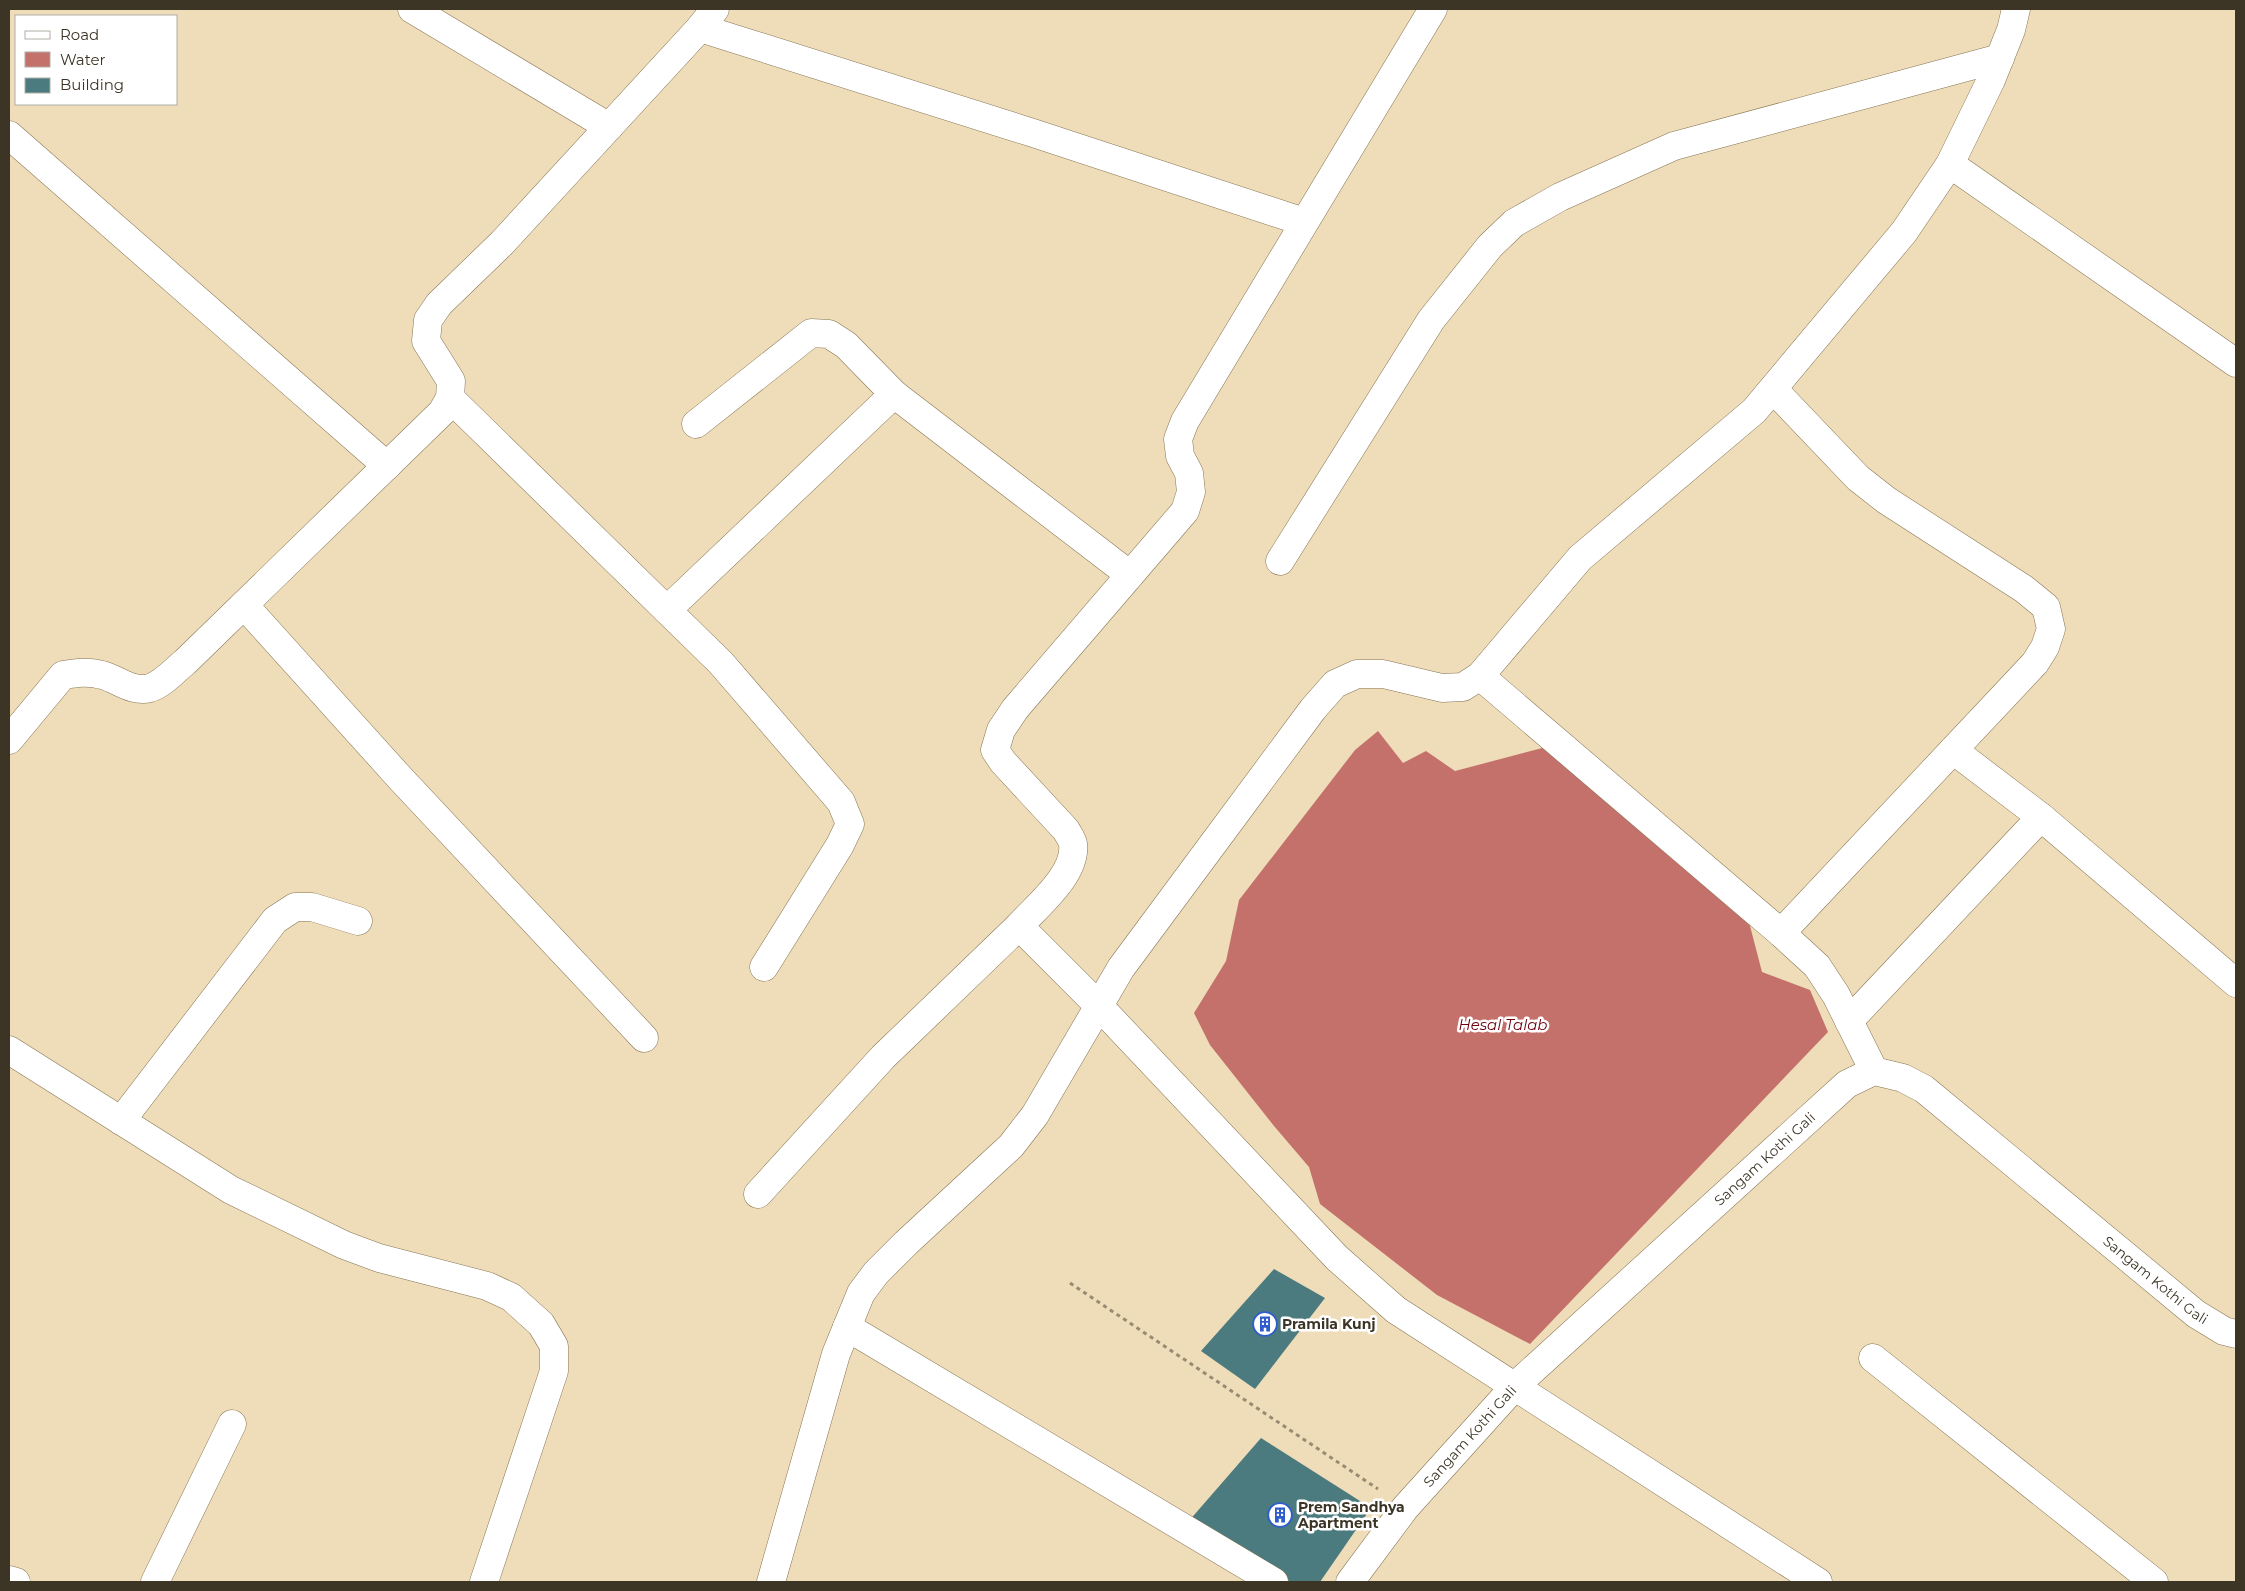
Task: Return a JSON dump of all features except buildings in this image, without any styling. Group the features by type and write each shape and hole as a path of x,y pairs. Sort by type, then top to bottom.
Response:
{"street":[{"path":"412,9 609,127"},
{"path":"758,1194 883,1057 1019,926 1064,877 1072,858 1073,843 1066,830 995,750 1001,730 1015,709 1185,511 1191,492 1189,473 1180,456 1178,439 1185,421 1433,9"},
{"path":"771,1582 836,1354 861,1293 876,1274 906,1243 1011,1146 1035,1115 1121,968 1138,943 1313,709 1334,684 1357,674 1383,674 1442,688 1463,687 1480,676 1580,558 1754,411 1904,232 1950,164 2000,58 2011,30 2016,9"},
{"path":"9,740 62,675 83,672 102,675 131,687 150,688 163,680 185,662 442,412 450,398 451,381 426,341 428,320 439,304 502,244 707,18 1030,132 1304,222"},
{"path":"1280,561 1432,320 1490,246 1514,223 1560,198 1674,146 2000,58"},
{"path":"9,135 387,466"},
{"path":"1950,164 2236,363"},
{"path":"696,424 811,333 829,334 846,345 894,394 1130,575"},
{"path":"1773,389 1858,478 1886,500 2024,589 2046,607 2051,629 2045,647 2035,663 1781,932"},
{"path":"667,610 894,394"},
{"path":"450,398 721,663 818,772 841,802 850,824 840,845 764,967"},
{"path":"244,605 400,778 644,1038"},
{"path":"1480,676 1781,932 1817,966 1836,995 1874,1071"},
{"path":"1953,750 2041,817 2236,983"},
{"path":"1849,1021 2041,817"},
{"path":"121,1121 275,920 295,907 312,907 358,921"},
{"path":"1019,926 1099,1006 1337,1258 1396,1310 1818,1582"},
{"path":"9,1050 231,1190 331,1239 378,1258 487,1286 511,1297 541,1324 554,1346 554,1371 484,1582"},
{"name":"Sangam Kothi Gali","path":"1350,1582 1405,1508 1515,1386 1847,1084 1874,1071 1903,1078 1924,1089 2196,1314 2224,1331 2236,1334"},
{"path":"847,1327 1274,1582"},
{"path":"1873,1358 2154,1582"},
{"path":"155,1582 232,1424"},
{"path":"9,1580 16,1582"}],"path":[{"path":"1070,1283 1405,1508"}],"water":[{"name":"Hesal Talab","path":"1378,731 1403,763 1426,751 1455,771 1550,746 1749,922 1762,972 1810,990 1828,1032 1530,1344 1437,1295 1320,1204 1309,1167 1210,1045 1194,1013 1226,961 1239,900 1355,750"}],"place":[{"name":"Pramila Kunj","path":"1265,1324"},
{"name":"Prem Sandhya Apartment","path":"1280,1515"}]}
